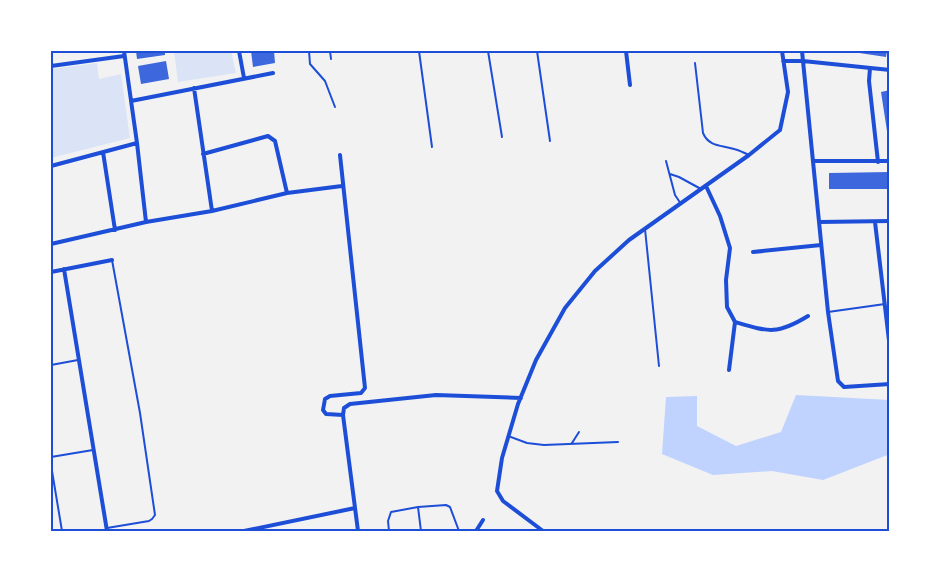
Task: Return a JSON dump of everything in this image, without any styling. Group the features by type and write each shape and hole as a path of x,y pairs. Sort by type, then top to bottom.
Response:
{"street":[{"path":"240,51 244,78"},
{"path":"626,51 630,85"},
{"path":"543,531 503,501 497,490 508,436 536,360 565,308 595,271 629,240 749,155 780,130 788,92 782,51"},
{"path":"802,51 828,312 838,381 844,386 890,384"},
{"path":"51,66 124,54 146,222"},
{"path":"784,61 803,61 890,70"},
{"path":"870,68 869,80 878,162"},
{"path":"131,101 273,73"},
{"path":"194,88 212,211"},
{"path":"203,154 268,136 275,141 287,193"},
{"path":"51,166 137,143"},
{"path":"103,152 115,230"},
{"path":"340,155 365,388 361,393 330,396 325,399 323,410 326,414 343,415"},
{"path":"814,161 890,161"},
{"path":"51,244 146,222 212,211 287,193 342,186"},
{"path":"706,186 720,216 730,248 726,280 727,307 735,322 729,370"},
{"path":"819,222 890,222"},
{"path":"876,222 890,349"},
{"path":"753,252 821,245"},
{"path":"51,272 112,260"},
{"path":"64,269 107,530"},
{"path":"735,322 761,330 773,331 790,327 808,316"},
{"path":"358,531 343,415 344,408 350,404 436,395 521,398"},
{"path":"244,531 355,508"},
{"path":"476,531 482,520"}],"lane":[{"path":"309,51 310,64 325,82 335,107"},
{"path":"330,51 331,59"},
{"path":"419,51 432,147"},
{"path":"488,51 502,137"},
{"path":"537,51 550,141"},
{"path":"695,63 703,133 706,140 711,144 736,149 749,155"},
{"path":"666,161 675,195 681,204"},
{"path":"670,174 680,177 701,189"},
{"path":"644,229 660,366"},
{"path":"107,530 149,521 155,515 140,414 112,260"},
{"path":"828,312 885,304"},
{"path":"51,365 79,360"},
{"path":"572,443 579,432"},
{"path":"508,436 537,445 618,442"},
{"path":"51,456 94,450"},
{"path":"51,465 62,531"},
{"path":"389,531 388,521 391,512 418,507 446,505 450,507 459,531"},
{"path":"418,507 421,531"}],"shaded area":[{"path":"174,51 231,51 236,73 178,82"},
{"path":"97,63 99,79 121,74 130,138 51,158 51,69"}],"water":[{"path":"796,395 890,400 890,454 823,480 772,471 713,475 662,454 666,397 697,396 697,426 736,446 781,432"}],"building":[{"path":"136,51 165,51 165,55 137,59"},
{"path":"251,51 274,51 275,63 253,67"},
{"path":"846,51 887,51 886,57"},
{"path":"166,61 169,79 141,84 138,66"},
{"path":"890,90 890,144 889,144 881,92"},
{"path":"890,172 890,189 829,189 829,173"}]}
